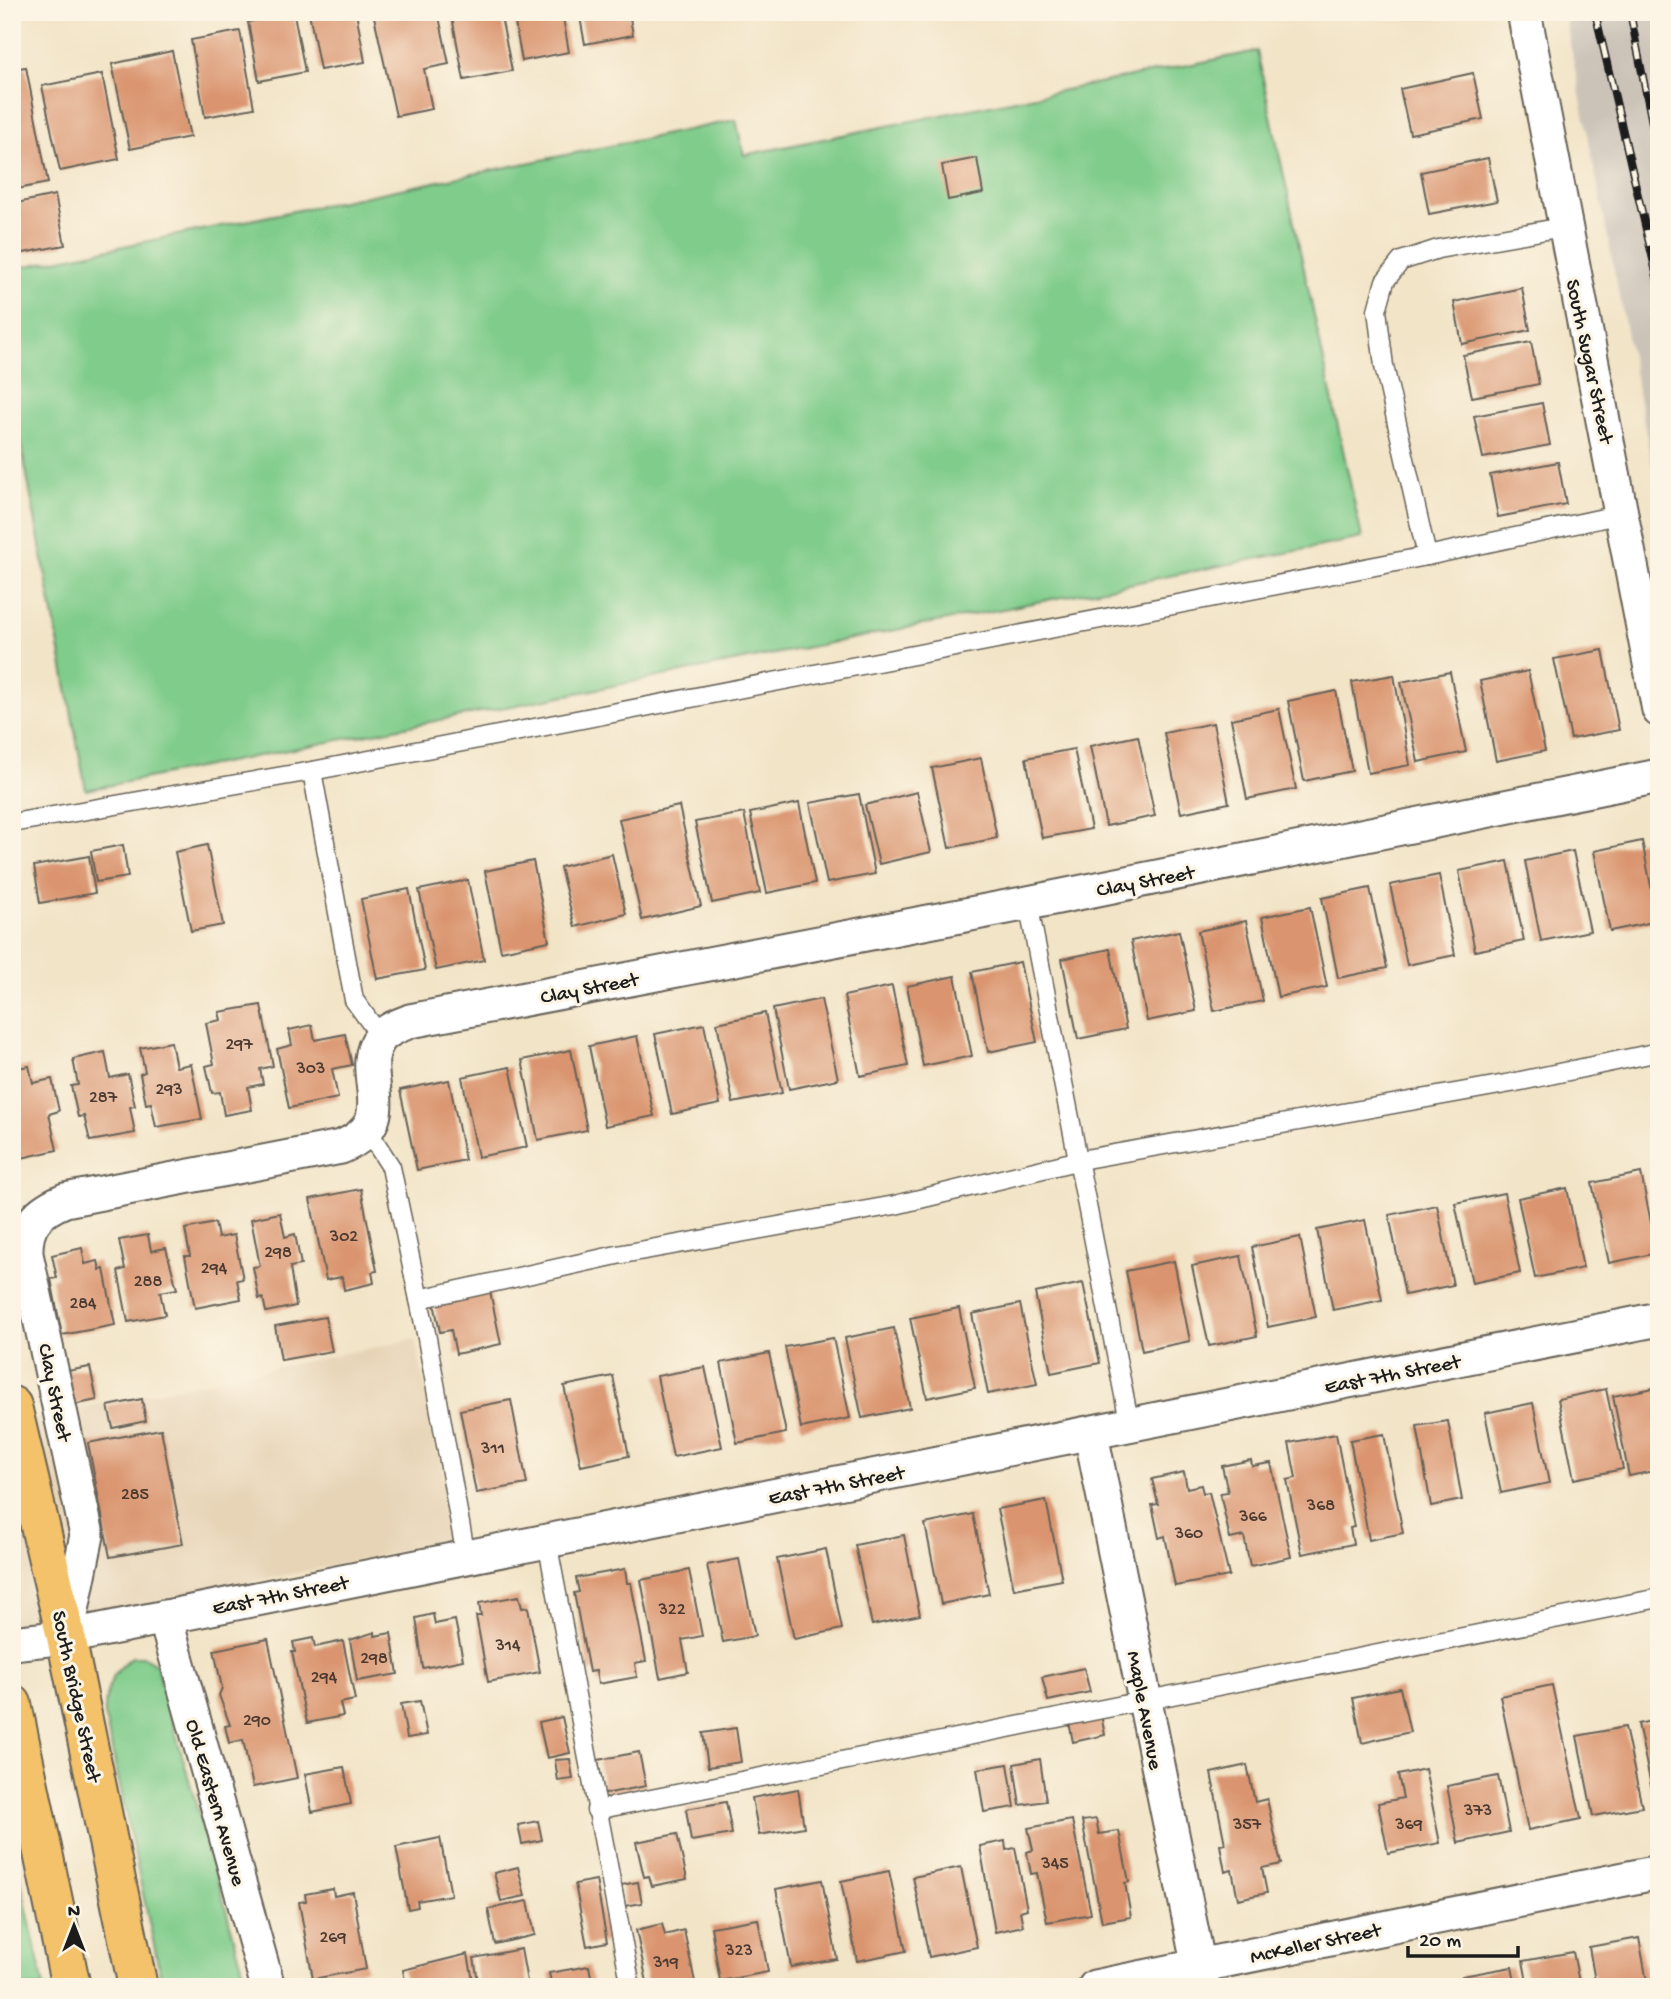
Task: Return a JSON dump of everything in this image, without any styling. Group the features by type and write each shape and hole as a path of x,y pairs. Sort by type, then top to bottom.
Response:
{"main road":[{"name":"South Bridge Street","path":"12,1406 66,1637 138,1987"},
{"path":"12,1704 71,1987"}],"street":[{"name":"South Sugar Street","path":"1524,12 1563,227 1622,513 1659,710"},
{"name":"Clay Street","path":"381,1037 410,1021 1028,903 1659,776"},
{"path":"368,1131 374,1104 374,1051 381,1037"},
{"name":"Clay Street","path":"66,1637 87,1535 26,1254 25,1236 33,1220 46,1208 65,1200 341,1147 368,1131"},
{"name":"East 7th Street","path":"12,1643 66,1637 1659,1319"},
{"name":"Maple Avenue","path":"1091,1434 1201,1976"},
{"name":"Old Eastern Avenue","path":"165,1617 268,1987"},
{"name":"McKeller Street","path":"1095,1987 1201,1976 1659,1872"}],"lane":[{"path":"1427,556 1384,366 1377,310 1385,281 1401,261 1438,250 1563,227"},
{"path":"12,823 312,771 1427,556 1622,513"},
{"path":"312,771 354,1000 381,1037"},
{"path":"1028,903 1130,1426"},
{"path":"419,1299 617,1255 895,1205 1080,1160 1375,1109 1659,1052"},
{"path":"368,1131 391,1167 419,1299 466,1557"},
{"path":"547,1541 631,1987"},
{"path":"596,1810 1659,1598"}],"shaded area":[{"path":"1564,12 1659,12 1659,500"},
{"path":"415,1339 457,1540 12,1631 12,1422"}],"green space":[{"path":"1257,51 1362,538 86,790 12,396 12,269 736,120 744,155"},
{"path":"132,1657 144,1657 156,1664 248,1987 163,1987 105,1717 110,1683 119,1669"},
{"path":"12,1841 44,1987 12,1987"}],"building":[{"path":"309,12 356,12 365,62 320,70"},
{"path":"373,12 438,12 449,64 424,69 432,109 396,116"},
{"path":"451,12 500,12 512,71 464,80"},
{"path":"513,12 562,12 569,52 522,61"},
{"path":"579,12 629,12 633,35 585,44"},
{"path":"294,14 305,72 259,81 248,22"},
{"path":"240,31 254,108 205,117 191,40"},
{"path":"172,51 190,137 130,149 112,64"},
{"path":"26,67 48,183 12,190 12,69"},
{"path":"1473,73 1483,119 1410,134 1400,89"},
{"path":"102,74 119,159 60,171 42,86"},
{"path":"977,158 983,193 948,200 942,165"},
{"path":"1488,158 1497,201 1429,214 1421,172"},
{"path":"55,195 65,245 18,254 12,204"},
{"path":"1522,288 1530,330 1462,344 1454,302"},
{"path":"1531,342 1539,384 1472,397 1463,355"},
{"path":"1542,403 1550,445 1483,458 1474,416"},
{"path":"1558,462 1566,504 1498,517 1490,475"},
{"path":"1603,650 1619,730 1571,739 1554,659"},
{"path":"1528,671 1545,751 1496,761 1480,681"},
{"path":"1450,672 1466,752 1418,762 1401,682"},
{"path":"1394,675 1410,765 1368,773 1352,682"},
{"path":"1336,691 1352,771 1304,781 1288,701"},
{"path":"1279,709 1296,789 1247,799 1231,719"},
{"path":"1213,723 1229,803 1181,813 1164,733"},
{"path":"1138,736 1155,816 1106,826 1090,746"},
{"path":"1074,749 1091,829 1042,838 1026,758"},
{"path":"981,758 997,838 949,848 932,768"},
{"path":"917,792 931,852 879,864 865,805"},
{"path":"859,794 875,874 827,883 810,803"},
{"path":"799,803 815,883 767,893 750,813"},
{"path":"679,806 701,906 642,920 619,819"},
{"path":"744,813 760,893 712,903 695,822"},
{"path":"1642,841 1658,921 1610,931 1594,851"},
{"path":"123,845 128,877 96,882 91,851"},
{"path":"207,845 223,925 191,931 175,852"},
{"path":"1573,851 1590,931 1541,941 1525,861"},
{"path":"612,854 626,914 575,927 560,867"},
{"path":"89,856 95,893 40,903 34,866"},
{"path":"533,861 549,941 501,951 485,871"},
{"path":"1508,861 1524,941 1475,951 1459,871"},
{"path":"1439,875 1455,955 1407,965 1390,885"},
{"path":"468,880 484,960 436,970 419,890"},
{"path":"1370,888 1387,968 1338,978 1322,898"},
{"path":"409,889 425,970 377,979 361,899"},
{"path":"1310,907 1327,987 1278,997 1262,917"},
{"path":"1246,921 1263,1001 1214,1011 1198,931"},
{"path":"1179,931 1196,1011 1147,1021 1131,941"},
{"path":"1110,949 1126,1029 1078,1039 1062,959"},
{"path":"1020,962 1037,1042 988,1052 972,972"},
{"path":"955,976 972,1056 923,1066 907,986"},
{"path":"892,986 908,1066 860,1076 844,996"},
{"path":"821,999 838,1079 789,1089 773,1009"},
{"path":"261,1005 273,1066 260,1069 263,1084 248,1087 252,1110 224,1115 220,1092 212,1093 206,1066 214,1064 206,1023 221,1020 219,1012"},
{"path":"765,1013 782,1093 733,1103 717,1023"},
{"path":"704,1024 720,1104 672,1114 655,1034"},
{"path":"312,1025 315,1040 345,1034 352,1065 332,1069 338,1098 289,1108 277,1049 292,1045 289,1030"},
{"path":"637,1036 654,1116 605,1126 589,1046"},
{"path":"171,1042 176,1067 191,1064 202,1119 156,1127 151,1103 146,1104 140,1074 145,1072 140,1048"},
{"path":"571,1050 587,1130 538,1140 522,1060"},
{"path":"105,1052 110,1078 128,1074 135,1106 130,1107 135,1133 90,1141 84,1116 78,1117 71,1086 78,1085 73,1059"},
{"path":"29,1066 33,1083 52,1079 59,1111 49,1114 57,1150 17,1159 12,1138 12,1069"},
{"path":"510,1067 527,1147 478,1157 462,1077"},
{"path":"449,1080 465,1160 417,1170 400,1090"},
{"path":"1641,1173 1657,1253 1609,1263 1592,1183"},
{"path":"1567,1188 1583,1268 1535,1278 1518,1198"},
{"path":"361,1189 377,1271 372,1272 374,1283 344,1290 342,1277 326,1280 310,1199"},
{"path":"1504,1193 1520,1273 1472,1283 1455,1203"},
{"path":"1437,1205 1453,1285 1405,1295 1389,1215"},
{"path":"280,1213 285,1237 295,1234 301,1265 290,1267 296,1306 266,1312 263,1298 259,1299 253,1267 260,1266 251,1219"},
{"path":"1365,1220 1382,1300 1333,1310 1317,1230"},
{"path":"215,1223 218,1238 234,1235 243,1279 237,1280 241,1299 195,1308 185,1256 190,1256 185,1229"},
{"path":"148,1235 151,1251 166,1248 177,1289 160,1292 165,1315 128,1322 118,1271 125,1269 119,1240"},
{"path":"1300,1237 1316,1317 1268,1327 1252,1247"},
{"path":"82,1248 85,1264 98,1261 100,1270 104,1269 115,1325 62,1335 51,1279 57,1278 52,1255"},
{"path":"1241,1256 1257,1336 1209,1346 1192,1266"},
{"path":"1174,1261 1190,1341 1142,1351 1126,1271"},
{"path":"1083,1283 1100,1363 1051,1373 1035,1293"},
{"path":"490,1291 501,1344 456,1354 451,1330 440,1332 434,1303"},
{"path":"1020,1304 1037,1384 988,1394 972,1314"},
{"path":"959,1308 975,1388 927,1398 910,1318"},
{"path":"325,1317 332,1351 281,1360 275,1326"},
{"path":"894,1328 910,1408 862,1418 845,1338"},
{"path":"833,1338 850,1418 801,1428 785,1347"},
{"path":"769,1353 786,1433 737,1443 721,1363"},
{"path":"90,1367 97,1400 73,1405 67,1371"},
{"path":"705,1367 722,1447 673,1457 657,1376"},
{"path":"613,1376 629,1456 581,1466 564,1386"},
{"path":"1659,1387 1659,1470 1629,1476 1613,1396"},
{"path":"1606,1389 1623,1469 1574,1479 1558,1399"},
{"path":"142,1399 146,1421 113,1428 108,1406"},
{"path":"511,1400 527,1484 476,1493 460,1410"},
{"path":"1533,1403 1549,1483 1501,1493 1485,1413"},
{"path":"1448,1421 1462,1500 1431,1506 1417,1426"},
{"path":"161,1429 183,1544 110,1557 88,1443"},
{"path":"1336,1434 1354,1527 1350,1528 1353,1544 1302,1554 1287,1480 1296,1478 1289,1443"},
{"path":"1384,1434 1403,1533 1369,1540 1350,1440"},
{"path":"1251,1460 1252,1466 1271,1463 1291,1557 1250,1566 1244,1536 1230,1539 1220,1493 1228,1492 1222,1466"},
{"path":"1184,1472 1187,1488 1201,1485 1203,1493 1209,1492 1229,1576 1175,1586 1165,1536 1159,1538 1152,1505 1158,1504 1152,1479"},
{"path":"1046,1500 1062,1580 1014,1589 997,1509"},
{"path":"973,1514 989,1594 941,1604 925,1524"},
{"path":"904,1535 920,1615 872,1625 855,1545"},
{"path":"826,1549 842,1629 794,1639 777,1559"},
{"path":"739,1559 755,1636 723,1642 707,1565"},
{"path":"625,1569 627,1583 631,1583 646,1661 635,1663 637,1677 598,1684 596,1671 589,1672 574,1593 579,1592 576,1578"},
{"path":"689,1570 702,1636 682,1640 688,1672 660,1678 641,1580"},
{"path":"519,1596 522,1608 528,1607 540,1672 488,1682 476,1616 481,1616 479,1603"},
{"path":"433,1614 435,1624 455,1620 463,1660 423,1668 416,1618"},
{"path":"375,1632 375,1636 391,1633 398,1674 357,1681 350,1640"},
{"path":"313,1638 315,1647 343,1641 355,1700 340,1703 343,1716 307,1723 292,1652 295,1652 293,1642"},
{"path":"268,1639 297,1778 253,1787 243,1740 229,1743 225,1726 230,1725 219,1695 222,1688 214,1650"},
{"path":"1084,1668 1090,1692 1048,1701 1042,1677"},
{"path":"1552,1685 1581,1819 1528,1830 1500,1696"},
{"path":"1400,1688 1410,1732 1362,1743 1353,1698"},
{"path":"420,1701 427,1735 407,1738 401,1704"},
{"path":"1101,1715 1105,1735 1073,1742 1069,1722"},
{"path":"562,1717 570,1753 547,1758 539,1722"},
{"path":"1659,1719 1659,1803 1655,1804 1638,1724"},
{"path":"1625,1727 1642,1807 1593,1816 1577,1736"},
{"path":"736,1728 741,1762 708,1767 703,1733"},
{"path":"639,1752 646,1786 604,1794 598,1760"},
{"path":"570,1759 573,1779 558,1781 555,1760"},
{"path":"1040,1759 1046,1801 1020,1805 1014,1764"},
{"path":"1008,1764 1015,1807 984,1812 977,1769"},
{"path":"1247,1765 1255,1802 1267,1799 1281,1864 1262,1868 1267,1893 1238,1899 1232,1870 1225,1872 1220,1845 1225,1844 1211,1773"},
{"path":"344,1767 351,1804 312,1812 305,1774"},
{"path":"1425,1769 1440,1843 1388,1853 1378,1803 1403,1798 1398,1775"},
{"path":"1498,1776 1509,1832 1458,1843 1447,1786"},
{"path":"798,1789 804,1827 759,1835 752,1798"},
{"path":"726,1802 732,1834 691,1841 686,1809"},
{"path":"1096,1819 1099,1834 1119,1831 1129,1882 1125,1883 1131,1917 1102,1922 1082,1821"},
{"path":"1072,1820 1091,1914 1047,1922 1037,1873 1031,1874 1027,1852 1033,1850 1028,1828"},
{"path":"538,1821 542,1840 522,1844 518,1825"},
{"path":"677,1834 687,1879 652,1886 649,1876 644,1877 636,1842"},
{"path":"440,1838 451,1895 417,1901 418,1907 408,1909 396,1847"},
{"path":"1005,1841 1006,1850 1015,1848 1027,1909 1020,1911 1023,1926 995,1932 980,1846"},
{"path":"518,1867 525,1896 501,1901 494,1873"},
{"path":"961,1867 977,1947 929,1957 913,1877"},
{"path":"889,1871 906,1951 857,1961 841,1881"},
{"path":"596,1880 607,1942 587,1946 575,1884"},
{"path":"822,1880 837,1959 791,1967 776,1889"},
{"path":"638,1882 642,1903 625,1906 621,1885"},
{"path":"333,1889 334,1896 353,1892 366,1969 313,1979 299,1902 306,1901 305,1894"},
{"path":"528,1901 535,1935 495,1944 488,1909"},
{"path":"758,1919 768,1972 720,1981 711,1927"},
{"path":"662,1924 665,1935 684,1930 696,1987 648,1987 636,1930"},
{"path":"1639,1938 1648,1987 1596,1987 1589,1947"},
{"path":"521,1949 528,1987 479,1987 474,1958"},
{"path":"1573,1952 1580,1987 1528,1987 1523,1961"},
{"path":"468,1954 474,1986 406,1987 403,1970"},
{"path":"589,1966 593,1987 552,1987 549,1973"},
{"path":"1512,1967 1516,1987 1464,1987 1462,1976"}],"railway":[{"path":"1595,12 1659,285"},
{"path":"1630,12 1659,158"}]}
